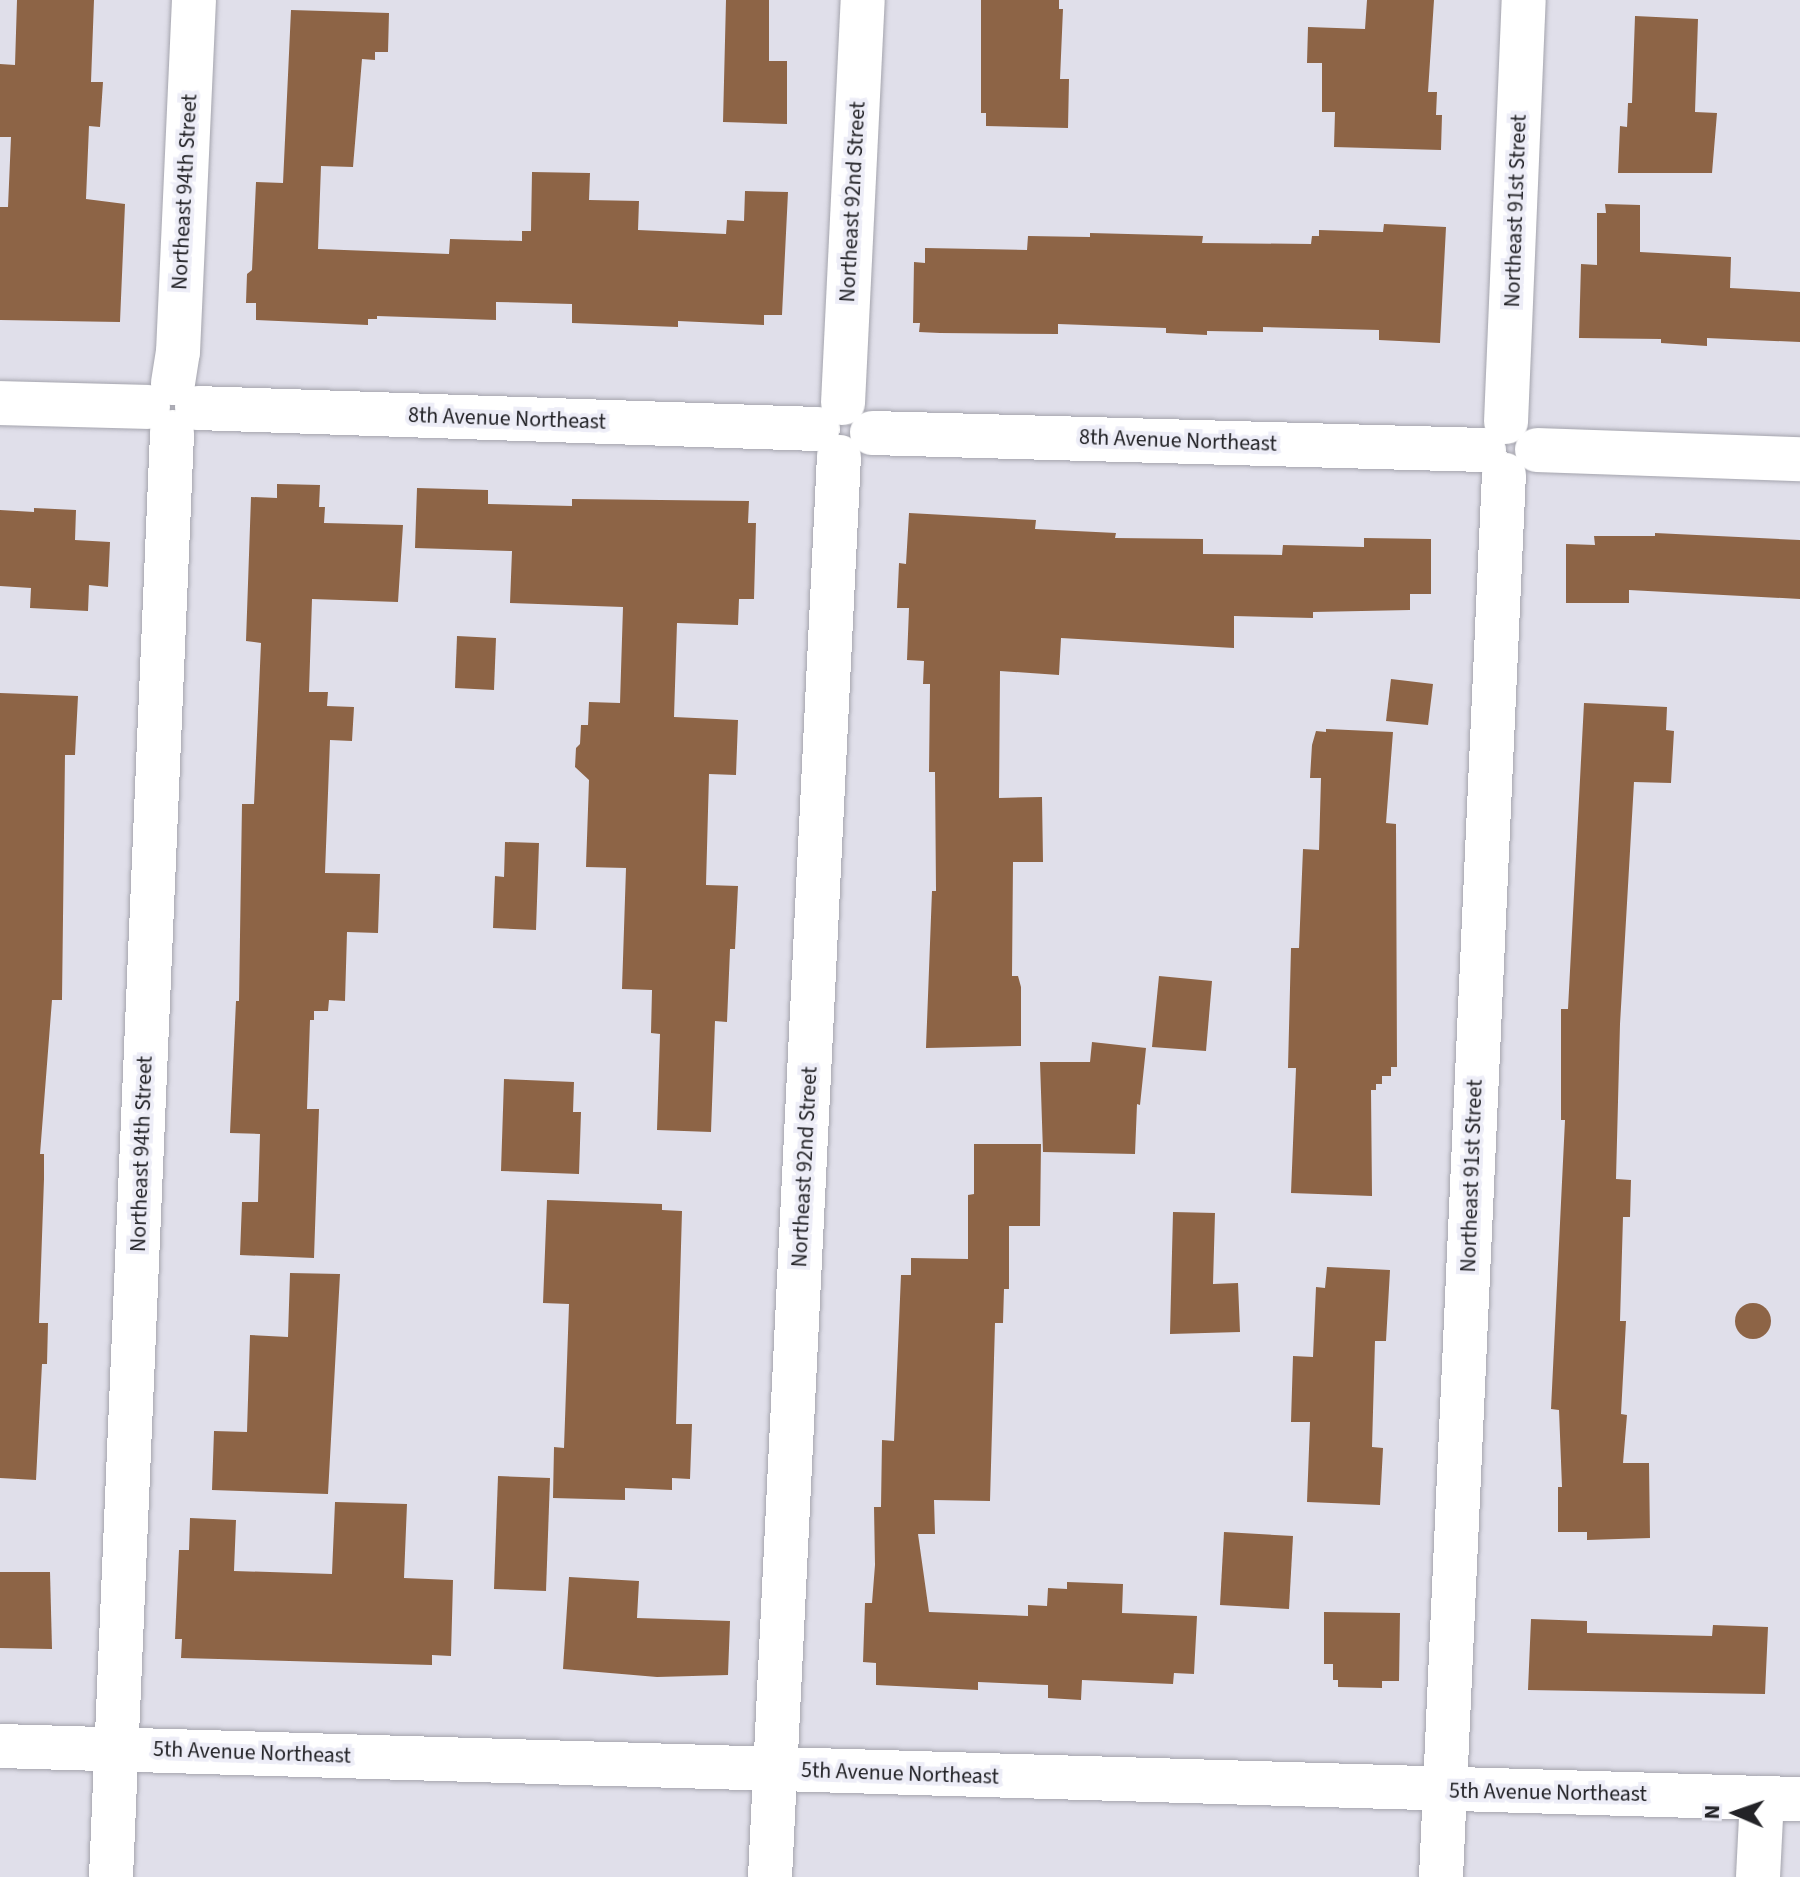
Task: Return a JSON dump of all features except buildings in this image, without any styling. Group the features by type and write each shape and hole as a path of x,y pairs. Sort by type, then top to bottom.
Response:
{"street":[{"name":"Northeast 94th Street","path":"111,1877 172,408 178,352 194,0"},
{"name":"Northeast 92nd Street","path":"770,1877 863,0"},
{"name":"Northeast 91st Street","path":"1441,1877 1508,449 1524,0"},
{"name":"8th Avenue Northeast","path":"0,403 1800,459"},
{"name":"5th Avenue Northeast","path":"0,1746 1781,1799"},
{"path":"1758,1877 1781,1799"}]}
